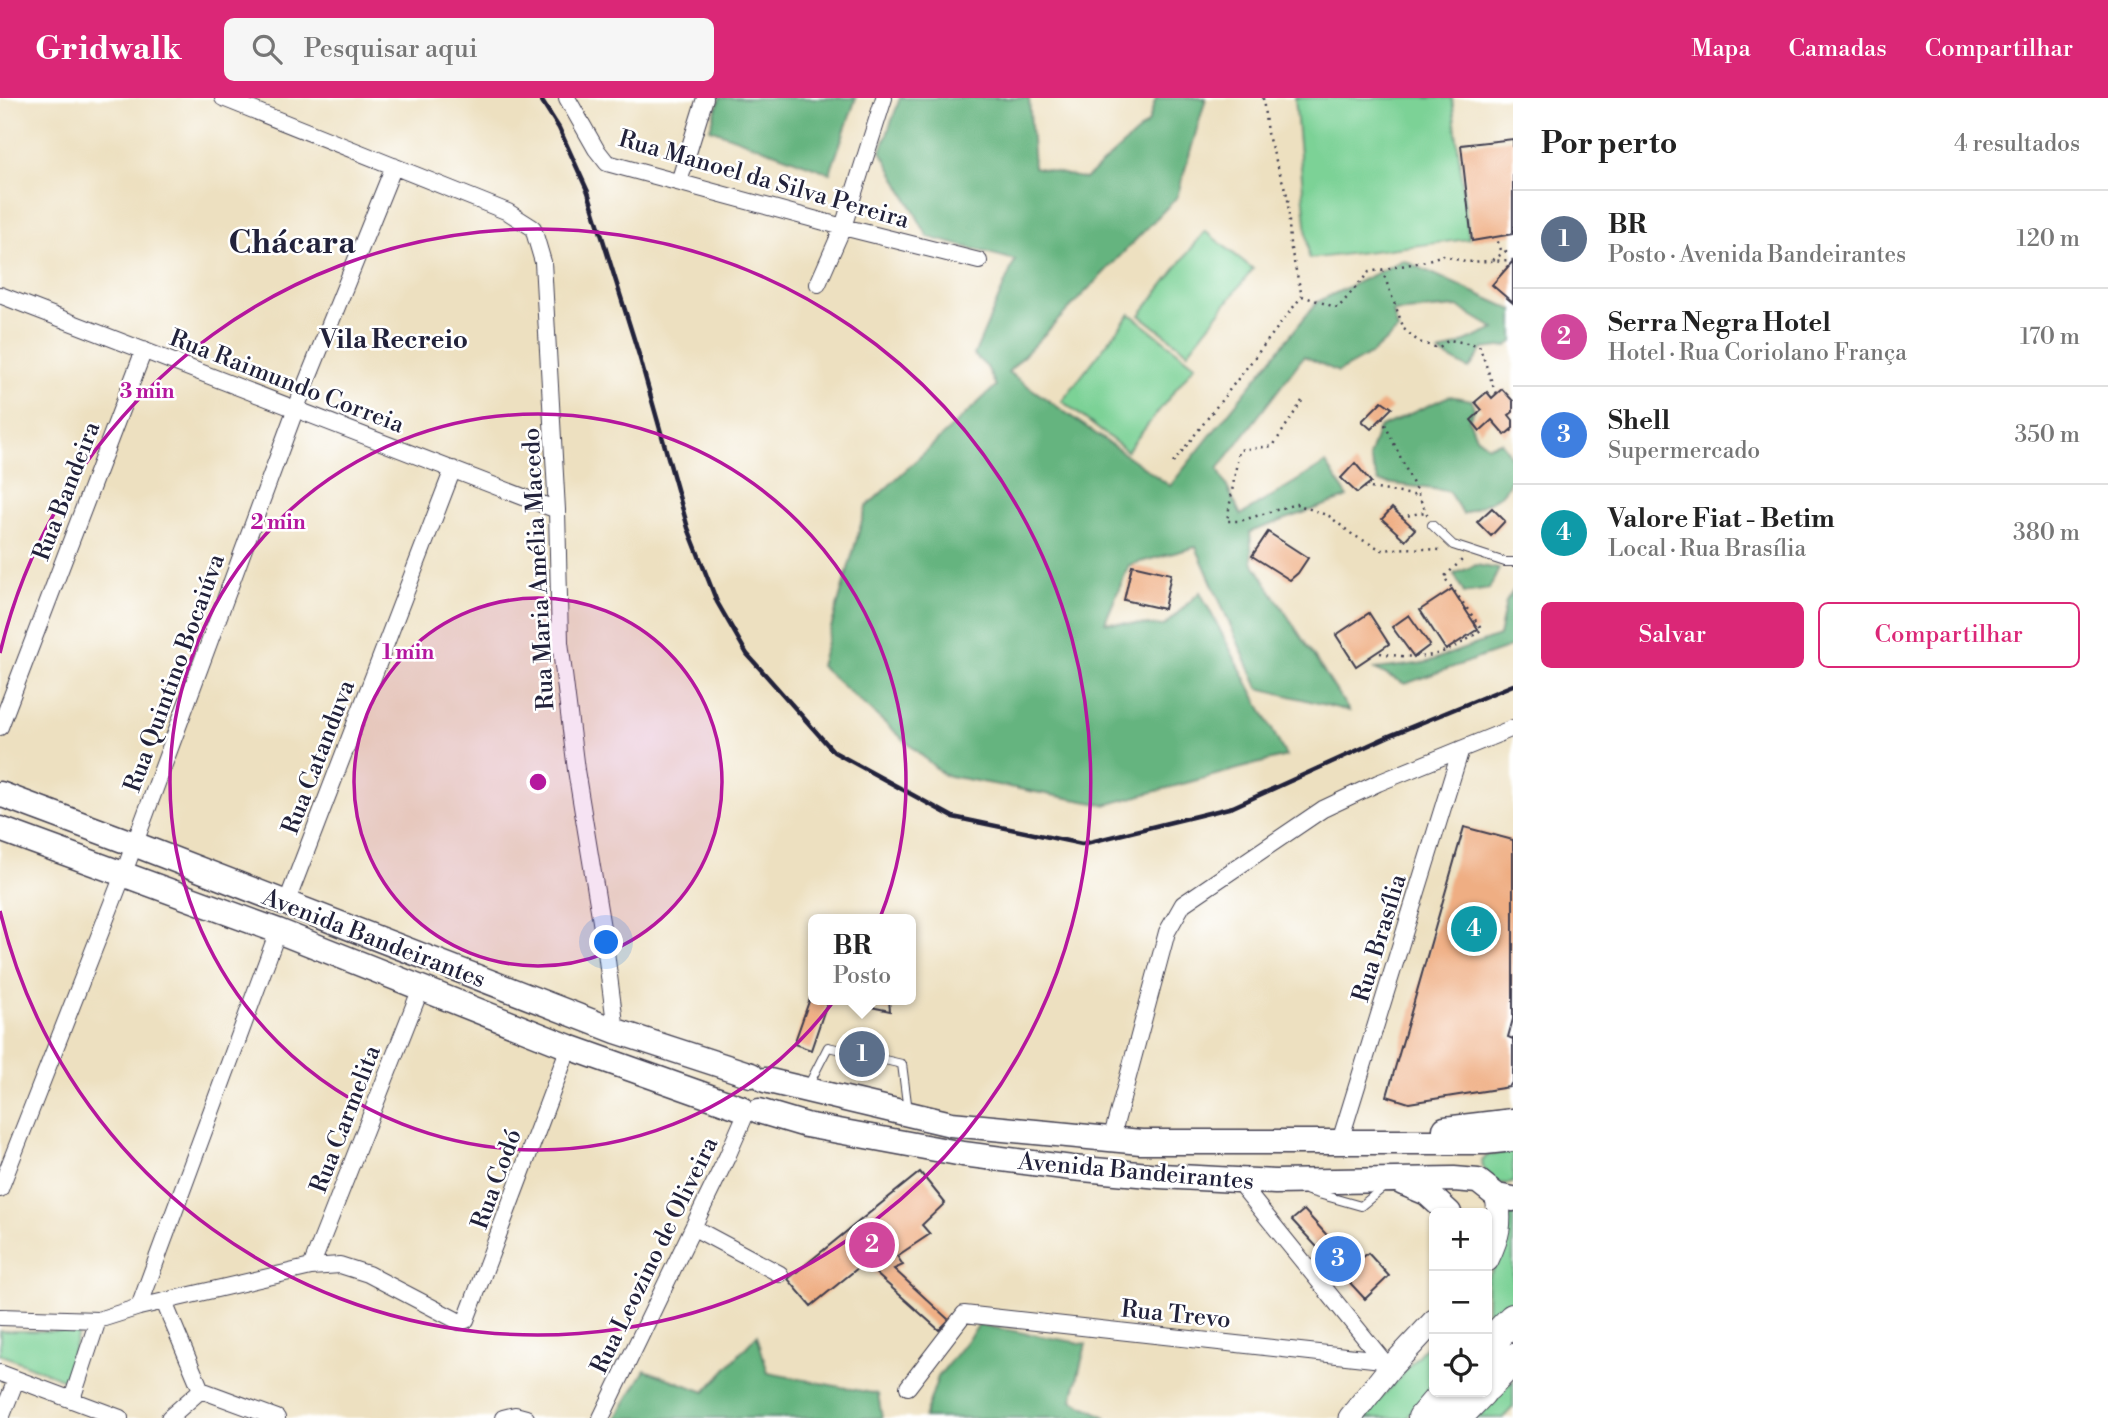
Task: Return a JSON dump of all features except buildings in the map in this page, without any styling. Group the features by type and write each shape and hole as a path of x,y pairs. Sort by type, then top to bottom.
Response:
{"highway":[{"path":"1492,1341 1513,1319"},
{"path":"1492,1381 1513,1359"},
{"path":"1423,1418 1441,1397"},
{"path":"1456,1418 1476,1397"}],"main road":[{"name":"Avenida Bandeirantes","path":"0,794 616,1031 758,1078 951,1124 1141,1142 1485,1142 1513,1139"},
{"name":"Avenida Bandeirantes","path":"0,829 278,931 569,1047 749,1110 806,1125 963,1154 1072,1168 1275,1182 1454,1179 1496,1192"},
{"path":"749,1110 769,1103 771,1097 769,1085 758,1078"},
{"path":"1323,1180 1340,1141 1513,1121"},
{"path":"1485,1142 1476,1150 1472,1161 1473,1172 1496,1192 1500,1220 1492,1249"},
{"path":"1392,1180 1427,1193 1444,1208"},
{"path":"1350,1418 1386,1364 1429,1325"}],"street":[{"path":"223,98 394,166"},
{"name":"Rua Manoel da Silva Pereira","path":"567,98 607,163 843,228 979,261"},
{"path":"679,182 705,98"},
{"path":"818,284 843,228 884,98"},
{"name":"Rua Maria Amélia Macedo","path":"394,166 508,212 533,228 543,262 557,510 560,642 576,770 606,951 616,1031"},
{"name":"Rua Quintino Bocaiúva","path":"123,875 296,408 394,166"},
{"name":"Rua Raimundo Correia","path":"0,295 557,510"},
{"name":"Rua Bandeira","path":"0,727 144,350"},
{"name":"Rua Catanduva","path":"286,904 453,469"},
{"path":"1111,1140 1167,932 1183,904 1323,808 1513,729"},
{"name":"Rua Brasília","path":"1340,1141 1461,749"},
{"path":"0,1189 6,1156 123,875"},
{"path":"139,1307 278,931"},
{"name":"Rua Carmelita","path":"312,1267 421,988"},
{"name":"Rua Codó","path":"312,1267 340,1265 368,1275 460,1322 469,1316 569,1047"},
{"name":"Rua Leozino de Oliveira","path":"601,1418 749,1110"},
{"path":"1237,1180 1386,1364"},
{"path":"694,1228 780,1274"},
{"path":"0,1317 98,1320 139,1307 312,1267"},
{"path":"164,1302 201,1390 276,1418"},
{"name":"Rua Trevo","path":"908,1387 964,1314 1386,1364"},
{"path":"72,1399 98,1320"},
{"path":"0,1373 120,1418"},
{"path":"1,1418 16,1380"},
{"path":"169,1418 201,1390"},
{"path":"503,1418 515,1415 526,1418"}],"lane":[{"path":"1432,525 1453,545 1505,562 1513,562"},
{"path":"807,1090 828,1047 902,1064 909,1114"},
{"path":"1275,1182 1361,1206 1392,1180"}],"path":[{"path":"1262,98 1267,133 1288,198 1290,245 1302,296"},
{"path":"1490,261 1506,251 1501,250 1496,237"},
{"path":"1302,296 1338,308 1369,272 1422,262 1443,255 1465,262 1513,260"},
{"path":"1382,270 1404,329 1419,342 1437,348 1449,340 1479,345 1496,394"},
{"path":"1173,463 1302,296"},
{"path":"1302,401 1273,446 1239,450 1227,521 1240,521 1296,504 1329,516 1353,535 1382,550 1407,548 1444,551"},
{"path":"1382,418 1432,525"},
{"path":"1364,487 1419,496"},
{"path":"1401,517 1426,512"},
{"path":"1380,653 1420,658 1455,648 1482,629 1444,577 1467,555 1479,554"}],"green space":[{"path":"720,98 856,98 830,173 710,129"},
{"path":"900,98 1029,98 1034,167 1085,179 1148,123 1156,98 1206,98 1177,197 1008,372 1170,486 1317,302 1403,260 1513,310 1513,342 1507,346 1483,349 1469,369 1439,353 1495,329 1458,307 1393,312 1398,330 1372,353 1338,372 1304,356 1218,469 1241,515 1326,463 1348,497 1250,532 1252,561 1349,711 1258,688 1196,547 1129,565 1105,622 1164,626 1200,592 1286,756 1105,805 944,775 820,666 866,507 996,386 987,367 974,355 1015,260 928,237 881,151"},
{"path":"1295,98 1452,98 1469,239 1309,259"},
{"path":"1205,231 1253,269 1188,352 1140,315"},
{"path":"1130,314 1195,365 1127,451 1062,401"},
{"path":"1449,396 1472,400 1474,410 1469,419 1476,437 1488,446 1501,442 1512,463 1511,477 1503,492 1497,498 1463,514 1448,491 1379,482 1369,457 1379,428"},
{"path":"1476,565 1499,569 1489,589 1464,593 1454,574"},
{"path":"1513,591 1513,646 1405,684 1375,669 1425,663 1499,636 1506,602"},
{"path":"1513,1151 1513,1183 1492,1180 1485,1172 1482,1161 1488,1155"},
{"path":"1509,1215 1513,1215 1513,1304 1492,1326 1492,1271"},
{"path":"979,1325 1086,1344 1072,1400 1107,1418 924,1418 938,1377"},
{"path":"0,1331 79,1331 64,1380 0,1354"},
{"path":"757,1335 768,1373 878,1394 882,1418 616,1418 645,1370 705,1392"},
{"path":"1429,1343 1429,1393 1407,1418 1364,1418"},
{"path":"1513,1380 1513,1407 1503,1418 1475,1418"}],"railway":[{"path":"540,98 559,128 588,192 639,355 688,528 717,602 747,654 834,752 953,817 1082,844 1233,807 1389,736 1513,685"}],"place":[{"name":"Valore Fiat - Betim","path":"1474,929"},
{"name":"BR","path":"862,1054"},
{"name":"Serra Negra Hotel","path":"872,1245"},
{"name":"Shell","path":"1338,1259"}],"district":[{"name":"Chácara","path":"292,242"},
{"name":"Vila Recreio","path":"394,339"}]}
